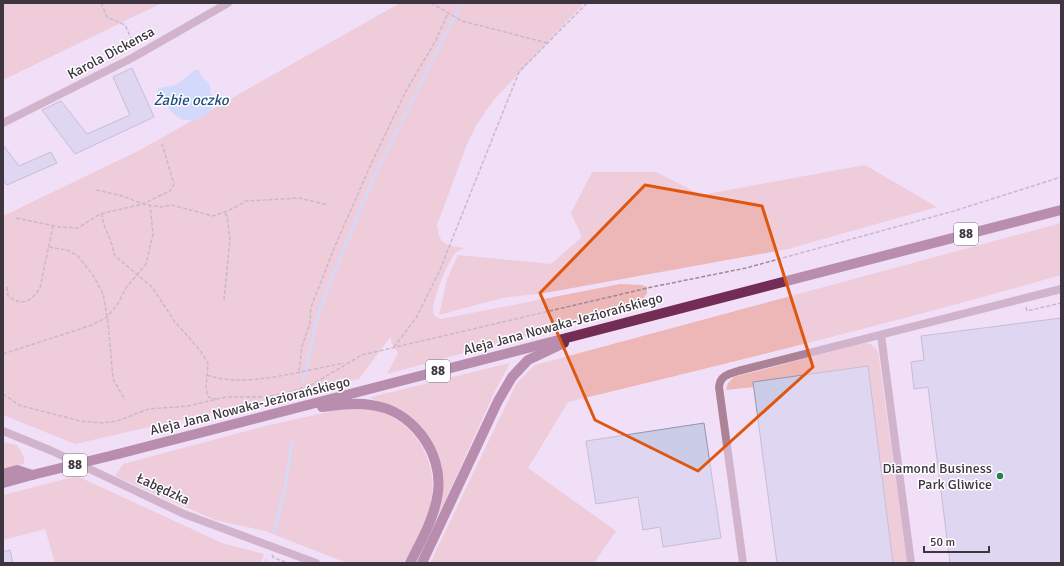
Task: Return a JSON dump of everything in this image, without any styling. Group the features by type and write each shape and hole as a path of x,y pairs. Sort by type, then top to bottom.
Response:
{"main road":[{"name":"Aleja Jana Nowaka-Jeziorańskiego","path":"3,483 1061,210"},
{"path":"422,563 498,401 512,377 528,360 588,332"},
{"path":"288,410 354,404 371,404 383,407 407,421 424,438 433,451 437,464 438,493 435,508 410,563"},
{"path":"3,474 17,470 32,475"}],"street":[{"name":"Karola Dickensa","path":"3,123 132,58 228,3"},
{"path":"743,563 719,382 726,375 1061,289"},
{"path":"881,335 911,563"},
{"name":"Łabędzka","path":"3,431 52,451 184,514 316,563"}],"path":[{"path":"101,3 108,17 125,25 131,38"},
{"path":"431,3 462,21 547,43"},
{"path":"393,348 416,318 439,272 519,72 587,3"},
{"path":"299,371 302,346 310,323 311,307 337,240 406,92 436,40 448,13"},
{"path":"16,218 53,226 78,228 102,213 143,204 170,191 174,184 162,144"},
{"path":"3,394 19,406 80,421 102,423 117,420 149,409 188,406 226,397 272,396 284,394 311,385 362,355 652,287 746,268 954,211 1061,177"},
{"path":"96,190 123,196 143,204 160,207 172,205 213,216 224,213 246,201 299,198 328,205"},
{"path":"3,354 92,325 107,317 117,305 126,288 146,264 153,234 150,205"},
{"path":"102,213 102,223 113,244 114,255 152,288 175,322 200,349 208,364 206,375 208,397 216,399"},
{"path":"224,213 227,216 230,239 224,300"},
{"path":"7,287 8,296 17,302 25,302 35,296 40,288 53,226"},
{"path":"49,247 67,250 77,255 84,263 103,294 107,317 113,379 125,400"},
{"path":"1027,311 1061,303"},
{"path":"206,375 242,380 274,377 347,363"},
{"path":"270,554 274,558 288,563"}],"highlighted area":[{"path":"645,185 762,206 813,367 698,471 595,420 540,293"}],"shaded area":[{"path":"3,3 162,3 3,80"},
{"path":"400,3 584,3 492,102 477,124 467,144 437,225 438,232 444,243 464,248 454,255 444,274 433,306 434,315 441,319 620,284 642,285 647,287 647,293 639,305 387,374 398,353 391,342 391,336 359,379 75,444 3,415 3,216 140,150"},
{"path":"865,165 937,207 788,249 545,293 502,298 439,315 447,279 458,255 551,264 582,237 571,213 592,172 656,172 701,195"},
{"path":"1061,223 1061,275 754,357 568,402 528,468 616,531 594,563 430,563 516,384 535,365"},
{"path":"864,343 871,344 878,351 907,563 893,563 868,366 753,382 754,387 726,390 728,383 734,377"},
{"path":"510,363 494,393 417,563 413,563 433,520 437,455 384,403 372,399 371,397"},
{"path":"368,408 386,414 399,421 410,431 426,454 432,481 432,496 428,514 415,543 403,563 347,563 265,531 215,520 115,476 123,464 265,426 342,409"},
{"path":"3,442 17,445 24,457 24,464 3,469"},
{"path":"77,476 222,543 264,554 261,563 55,563 45,529 3,540 3,495"}],"water":[{"name":"Żabie oczko","path":"195,70 199,70 202,78 208,82 211,88 210,92 213,99 213,105 211,110 201,118 194,120 181,119 170,110 157,91 159,88 176,85"}],"building":[{"path":"132,68 154,117 75,154 42,110 61,101 87,134 130,115 113,77"},
{"path":"3,145 19,166 51,152 57,163 7,185 3,180"},
{"name":"Diamond Business Park Gliwice","path":"1061,318 1061,563 950,563 928,387 914,389 911,362 924,360 921,336"},
{"path":"868,366 893,563 777,563 753,382"},
{"path":"704,423 721,538 663,547 660,527 643,530 638,497 596,504 586,441"},
{"path":"10,550 13,563 3,563 3,552"}],"waterway":[{"path":"303,381 320,307 373,179 461,3"},
{"path":"274,532 285,488 292,441"}],"place":[{"name":"Diamond Business Park Gliwice","path":"1000,476"}]}
